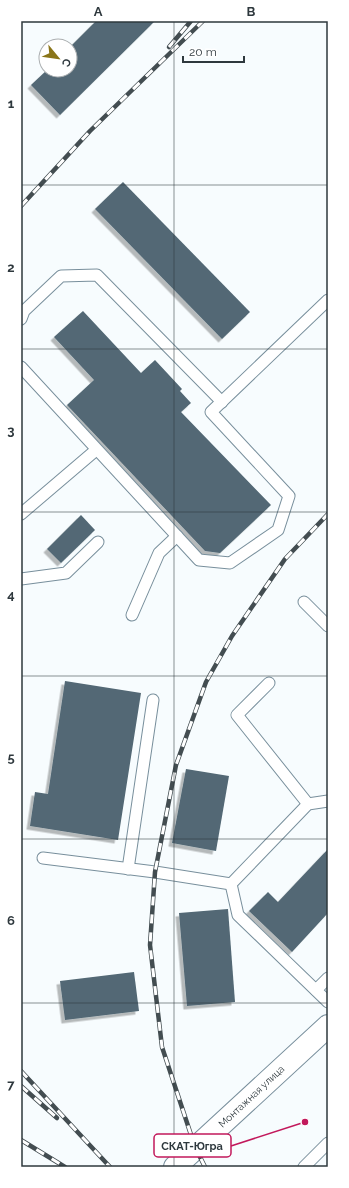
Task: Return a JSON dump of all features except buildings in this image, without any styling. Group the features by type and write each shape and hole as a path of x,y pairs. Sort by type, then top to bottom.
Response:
{"street":[{"name":"Монтажная улица","path":"175,1167 328,1026"}],"lane":[{"path":"21,319 24,310 61,276 97,275 222,402"},
{"path":"21,367 199,560 230,563 278,530 289,496 211,412 328,300"},
{"path":"21,514 96,450"},
{"path":"132,616 159,553 176,536"},
{"path":"21,579 66,573 98,542"},
{"path":"304,602 328,626"},
{"path":"269,683 237,715 308,804"},
{"path":"128,869 153,700"},
{"path":"231,884 308,804 328,802"},
{"path":"43,858 231,884"},
{"path":"231,884 238,915 328,1002"},
{"path":"316,990 328,978"},
{"path":"304,1167 328,1143"}],"railway":[{"path":"169,47 191,21"},
{"path":"21,206 90,131 203,21"},
{"path":"205,1167 195,1147 162,1047 150,945 155,872 176,765 206,682 232,636 285,559 328,514"},
{"path":"21,1071 110,1167"},
{"path":"21,1086 57,1118"},
{"path":"21,1140 65,1167"}],"place":[{"name":"СКАТ-Югра","path":"305,1122"}]}
